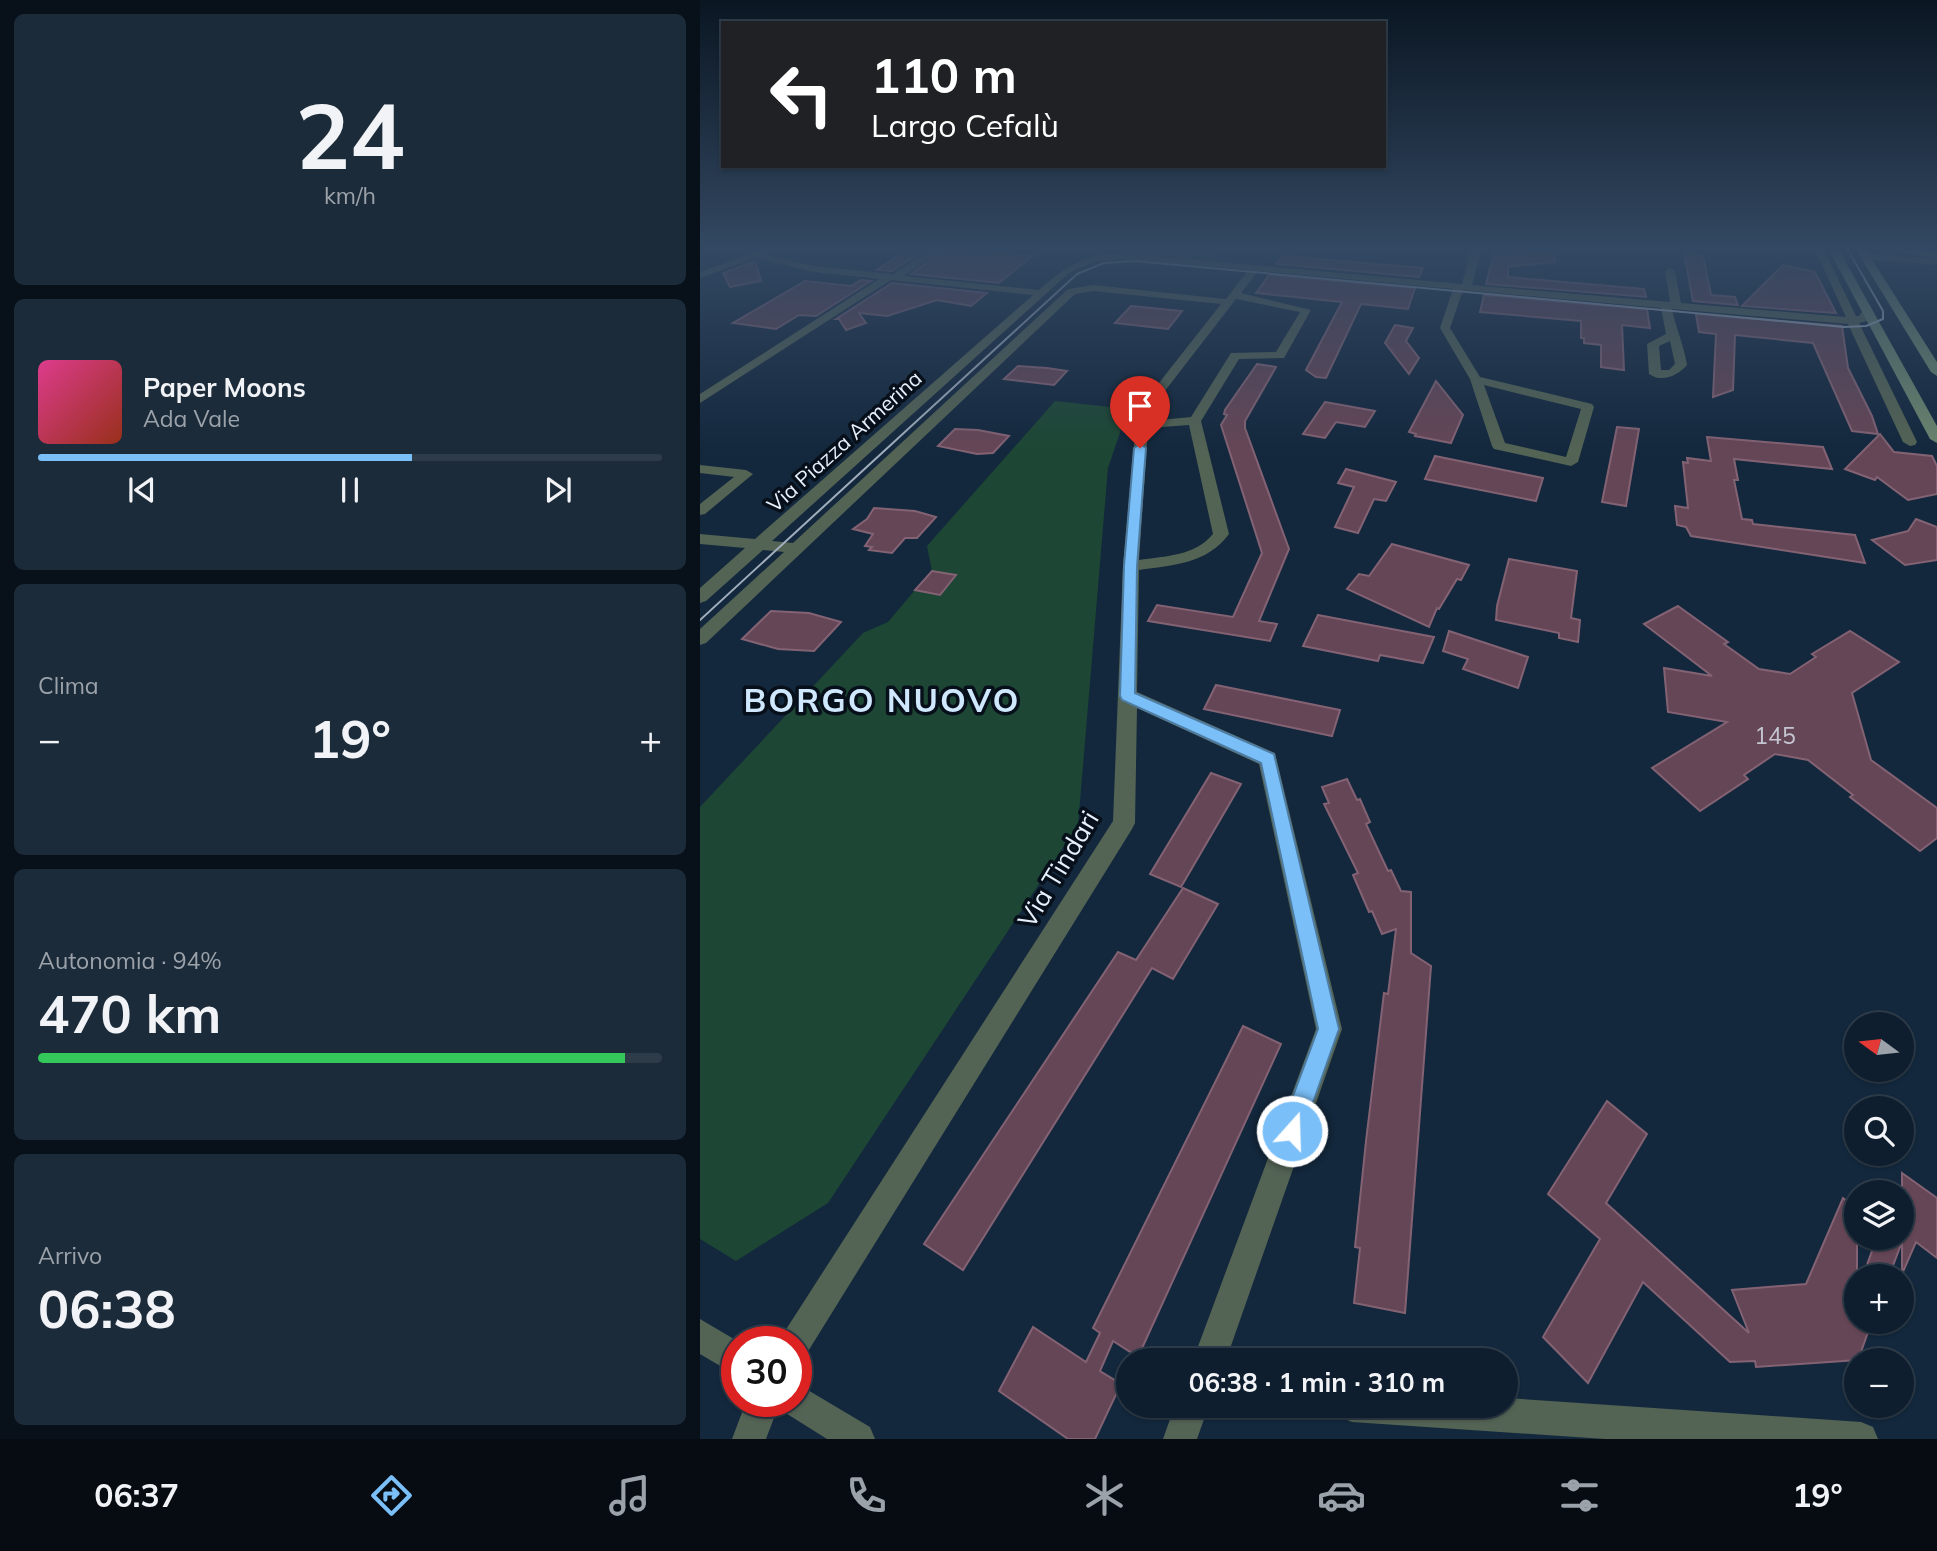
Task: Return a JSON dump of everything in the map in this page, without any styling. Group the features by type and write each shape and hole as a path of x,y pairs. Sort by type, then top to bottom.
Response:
{"main road":[{"path":"1871,317 1937,439"},
{"path":"1903,317 1937,372"}],"street":[{"path":"700,399 830,317"},
{"name":"Via Piazza Armerina","path":"700,597 1014,317"},
{"name":"Via Piazza Armerina","path":"700,639 1042,317"},
{"name":"Via Tindari","path":"806,1326 1124,823 1130,566 1142,425 1148,405 1216,317"},
{"path":"1130,566 1193,556 1214,547 1221,534 1195,421 1235,355 1280,356 1303,317"},
{"path":"1450,317 1445,328 1476,379 1499,446 1571,462 1588,407 1476,379"},
{"path":"1671,317 1672,336"},
{"name":"Via Piazza Armerina","path":"1806,317 1853,321"},
{"path":"1851,317 1910,442"},
{"path":"1853,321 1866,317"},
{"path":"1142,425 1195,421"},
{"path":"700,469 746,474 700,511"},
{"path":"700,539 797,548"},
{"path":"1127,696 1268,759 1329,1029 1213,1348"},
{"path":"700,1335 721,1349"},
{"path":"812,1409 858,1439"},
{"path":"1518,1416 1861,1439"},
{"path":"749,1439 757,1417"},
{"path":"1180,1439 1187,1418"}],"green space":[{"path":"1055,401 1128,409 1108,468 1078,825 828,1203 736,1261 700,1239 700,807 863,633 888,622 915,590 939,594 955,576 932,571 927,546"}],"building":[{"path":"743,317 795,317 776,329 733,323"},
{"path":"862,317 866,323 846,330 839,319 836,319"},
{"path":"1121,317 1177,317 1168,329 1115,323"},
{"path":"1334,317 1355,317 1326,378 1316,377 1306,370"},
{"path":"1538,317 1648,317 1650,328 1622,325 1624,370 1601,367 1601,345 1584,343 1584,338 1581,338 1581,321"},
{"path":"1697,317 1734,317 1842,326 1848,368 1878,434 1852,431 1813,343 1735,335 1733,390 1713,397 1716,334 1699,332"},
{"path":"1395,325 1413,328 1406,341 1419,358 1409,374 1385,343"},
{"path":"1257,364 1276,367 1245,421 1245,428 1289,549 1259,621 1277,624 1270,641 1148,621 1157,605 1233,617 1262,553 1221,425 1227,415 1224,414 1225,410"},
{"path":"1018,366 1067,371 1054,385 1004,379"},
{"path":"1436,381 1463,415 1451,443 1415,436 1416,434 1409,432"},
{"path":"1325,402 1375,411 1365,427 1336,422 1325,438 1303,434"},
{"path":"1617,427 1639,429 1626,506 1602,502"},
{"path":"955,429 1009,436 993,453 977,454 938,446"},
{"path":"1880,434 1894,452 1932,456 1937,466 1937,494 1908,500 1877,477 1875,480 1845,469"},
{"path":"1707,437 1823,447 1832,469 1734,459 1738,480 1734,480 1742,519 1752,520 1753,524 1855,535 1865,563 1691,536 1686,527 1677,525 1675,506 1688,508 1683,462 1688,463 1687,458 1711,461"},
{"path":"1435,456 1543,478 1536,501 1425,479"},
{"path":"1346,469 1396,482 1386,501 1374,499 1358,533 1335,527 1354,487 1338,483"},
{"path":"874,508 915,511 936,517 917,538 905,538 892,553 869,550 872,547 865,546 873,534 853,529 867,519"},
{"path":"1916,519 1937,527 1937,560 1905,565 1872,540 1908,531"},
{"path":"1392,544 1469,565 1461,580 1457,579 1439,609 1437,608 1429,627 1347,589 1359,574 1369,576"},
{"path":"1509,559 1577,571 1571,618 1580,620 1578,642 1559,638 1559,633 1496,620"},
{"path":"932,571 956,575 940,595 915,590"},
{"path":"1678,606 1728,642 1724,644 1759,669 1790,674 1816,657 1812,654 1850,631 1899,662 1852,693 1871,760 1937,808 1937,838 1920,851 1850,797 1853,795 1808,760 1775,754 1744,775 1748,779 1700,811 1652,768 1727,722 1668,712 1664,668 1712,676 1644,624"},
{"path":"771,611 809,613 841,622 814,651 778,649 742,639"},
{"path":"1318,615 1434,637 1423,663 1380,655 1378,661 1303,646"},
{"path":"1449,631 1528,657 1518,688 1463,669 1468,659 1443,651"},
{"path":"1216,685 1340,710 1332,736 1204,709"},
{"path":"1211,773 1241,784 1181,887 1150,874"},
{"path":"1347,779 1357,800 1360,799 1370,822 1366,824 1388,871 1391,870 1401,891 1411,892 1411,953 1431,966 1405,1313 1354,1303 1360,1248 1355,1247 1366,1141 1384,993 1388,994 1396,929 1382,934 1372,911 1369,912 1353,875 1358,873 1324,804 1329,803 1322,787"},
{"path":"1183,888 1218,904 1173,979 1152,968 963,1270 924,1244 1118,952 1136,960"},
{"path":"1243,1026 1281,1044 1142,1348 1124,1348 1113,1341 1100,1371 1116,1381 1116,1395 1095,1439 1068,1439 999,1391 1033,1327 1086,1362 1100,1333 1093,1328"},
{"path":"1607,1101 1647,1134 1606,1203 1749,1333 1732,1290 1806,1284 1843,1198 1844,1250 1857,1250 1857,1264 1844,1264 1844,1334 1867,1334 1862,1348 1844,1348 1844,1361 1756,1367 1755,1361 1730,1362 1643,1282 1588,1383 1543,1337 1600,1239 1548,1194"},
{"path":"1902,1173 1912,1180 1902,1180"},
{"path":"1914,1182 1937,1198 1937,1258 1916,1242 1914,1247"},
{"path":"1872,1250 1899,1250 1894,1264 1867,1264"},
{"path":"1902,1250 1912,1250 1906,1264 1902,1264"}],"tram line":[{"path":"700,620 1030,317"},
{"path":"1738,317 1844,327 1866,326 1883,317"}],"district":[{"name":"BORGO NUOVO","path":"882,699"}],"route":[{"path":"1140,448 1130,566 1127,696 1268,759 1329,1029 1292,1131"}]}
